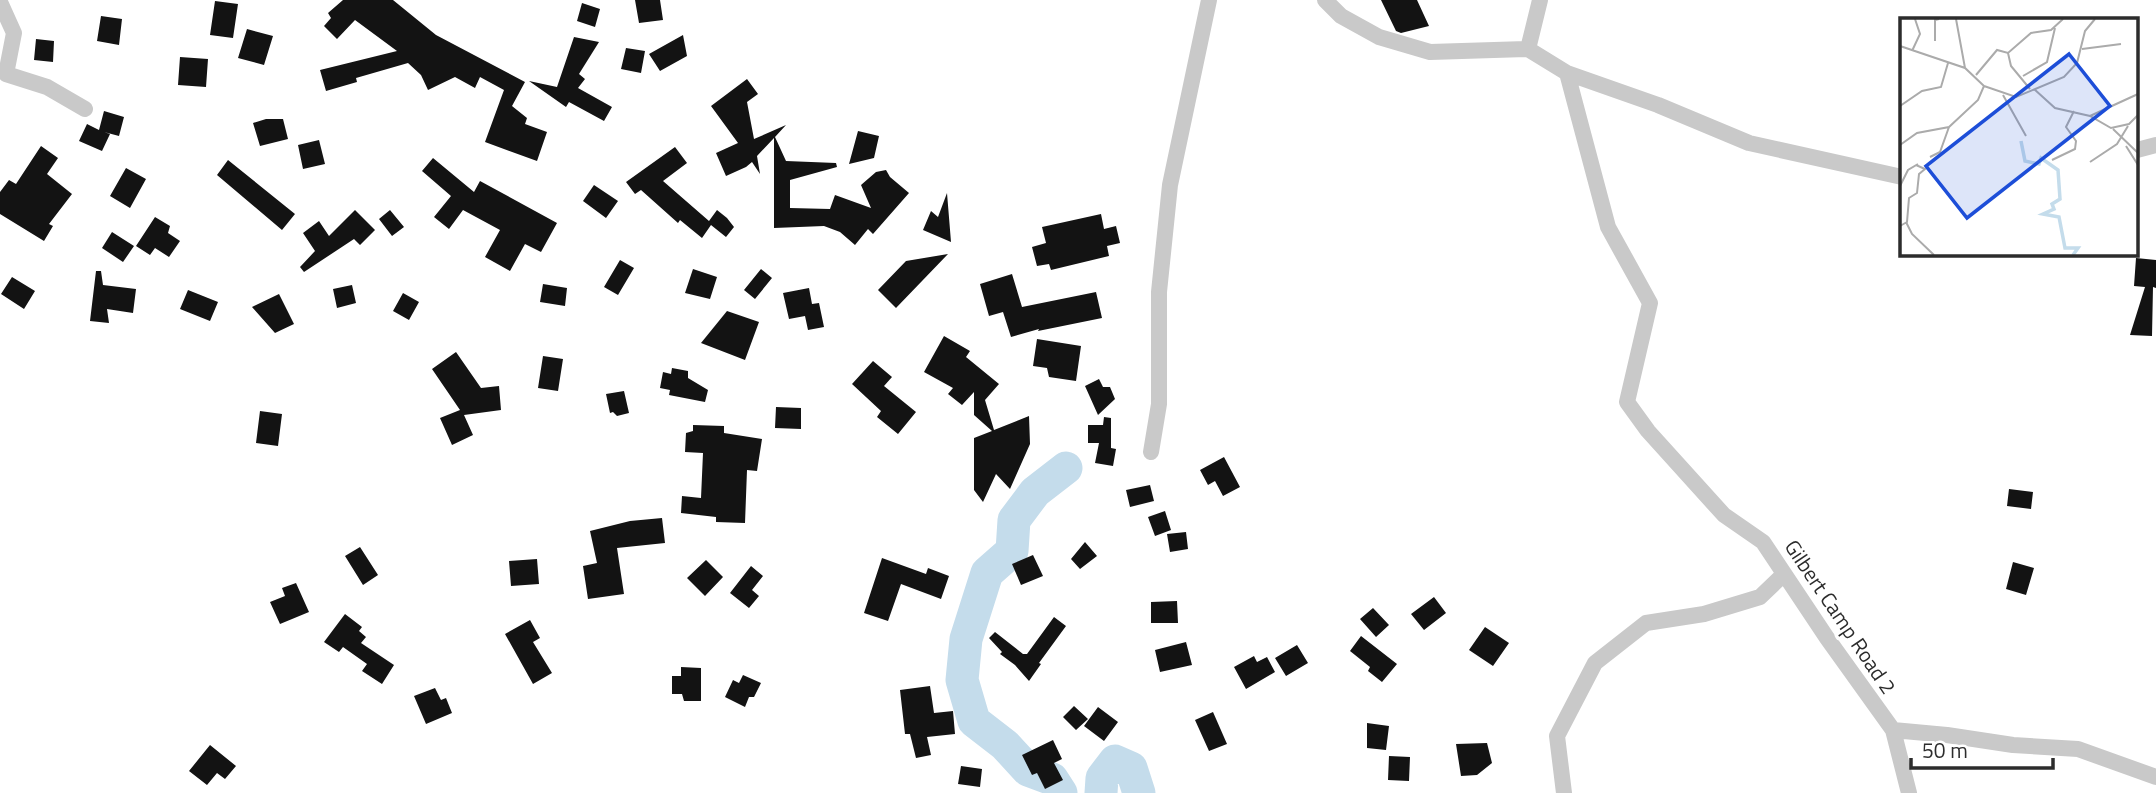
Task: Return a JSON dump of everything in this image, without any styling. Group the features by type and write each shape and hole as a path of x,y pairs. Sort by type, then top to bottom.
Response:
{"street":[{"path":"1151,452 1159,404 1159,292 1170,185 1209,0"},
{"path":"1325,0 1341,16 1379,37 1430,52 1528,49 1567,73 1658,105 1749,143 1900,177"},
{"path":"1528,49 1541,0"},
{"path":"0,2 14,33 6,74 47,87 85,109"},
{"name":"Gilbert Camp Road 2","path":"1567,73 1608,227 1650,303 1627,402 1648,431 1724,515 1763,542 1893,730 1909,793"},
{"path":"2138,150 2156,145"},
{"path":"1564,793 1557,736 1595,663 1646,623 1704,614 1760,597 1784,574"},
{"path":"1893,730 2013,745 2078,749 2156,777"}],"building":[{"path":"343,0 393,0 436,35 525,82 512,106 527,118 525,124 547,132 537,161 485,142 504,90 480,77 475,88 455,77 428,90 421,75 408,63 356,78 357,82 326,91 320,70 397,51 355,20 337,39 324,26 331,18 328,13"},
{"path":"635,0 660,0 663,20 639,23"},
{"path":"1381,0 1417,0 1429,26 1401,33 1396,31"},
{"path":"215,1 238,4 233,38 210,35"},
{"path":"582,3 600,9 595,27 577,21"},
{"path":"101,16 122,19 119,45 97,41"},
{"path":"247,29 273,36 264,65 238,58"},
{"path":"683,35 687,56 660,71 649,54"},
{"path":"574,37 599,42 579,74 585,79 578,88 612,107 604,121 569,102 566,107 529,81 557,87"},
{"path":"36,39 54,41 53,62 34,60"},
{"path":"626,48 645,51 641,73 621,69"},
{"path":"180,57 208,59 206,87 178,85"},
{"path":"747,79 758,94 747,102 754,139 786,125 775,137 786,161 836,163 837,167 790,180 790,208 830,209 835,195 871,208 861,185 876,172 886,170 890,177 909,193 873,234 868,229 855,245 840,232 824,226 774,228 774,138 757,156 760,174 752,162 726,176 716,153 738,143 711,106"},
{"path":"104,111 124,117 119,136 104,132 110,134 102,151 79,141 87,124 99,130"},
{"path":"266,119 283,119 288,139 260,146 253,123"},
{"path":"858,131 879,136 874,158 849,164"},
{"path":"319,140 325,164 303,169 298,145"},
{"path":"41,146 58,158 47,174 72,194 49,224 53,226 44,241 0,214 0,192 9,180 16,184"},
{"path":"675,147 687,163 663,181 709,221 717,210 727,218 734,227 726,237 711,225 702,238 680,220 678,223 641,190 635,194 626,182"},
{"path":"433,158 474,192 480,181 557,223 541,252 525,244 510,271 485,257 500,230 463,210 449,229 434,217 451,196 422,171"},
{"path":"228,160 295,214 282,230 217,175"},
{"path":"126,168 146,179 130,208 110,196"},
{"path":"594,185 618,201 606,218 583,201"},
{"path":"947,193 951,242 923,230 931,211 938,217"},
{"path":"355,210 375,230 360,245 354,239 304,272 300,267 315,251 303,233 319,221 329,236"},
{"path":"390,210 404,227 392,236 379,219"},
{"path":"1101,214 1104,229 1116,226 1120,243 1107,246 1109,256 1051,270 1049,264 1037,266 1032,247 1046,243 1042,227"},
{"path":"155,217 170,226 168,233 180,241 169,257 155,248 150,255 136,246"},
{"path":"112,232 134,246 123,262 102,248"},
{"path":"948,254 896,308 878,290 906,261"},
{"path":"2136,258 2156,260 2152,336 2130,335 2145,287 2134,286"},
{"path":"620,260 634,268 618,295 604,287"},
{"path":"693,269 717,277 710,299 685,293"},
{"path":"761,269 772,278 755,299 744,290"},
{"path":"96,271 101,271 103,285 136,289 133,313 107,309 109,323 90,321"},
{"path":"1012,274 1022,307 1096,292 1102,318 1038,331 1039,329 1011,337 1003,312 989,316 980,284"},
{"path":"12,277 35,291 24,309 1,294"},
{"path":"543,284 567,288 565,306 540,302"},
{"path":"352,285 356,303 337,308 333,289"},
{"path":"809,288 812,304 819,303 824,327 808,330 805,316 789,319 783,293"},
{"path":"188,290 218,302 210,321 180,309"},
{"path":"403,293 419,302 409,320 393,311"},
{"path":"279,294 294,324 275,333 252,307"},
{"path":"727,311 759,322 745,360 701,343"},
{"path":"944,336 970,351 966,357 999,384 985,400 994,430 1029,416 1030,444 1010,489 996,474 983,502 974,490 974,438 992,431 974,415 974,392 962,405 948,394 953,388 924,372"},
{"path":"1037,339 1081,346 1076,381 1049,377 1047,368 1033,366"},
{"path":"456,352 481,388 499,386 501,410 464,415 473,435 452,445 440,418 460,410 432,369"},
{"path":"543,356 563,359 558,391 538,388"},
{"path":"873,361 892,377 884,386 916,412 898,434 877,417 881,411 852,384"},
{"path":"672,368 688,371 688,378 708,390 705,402 669,395 670,390 660,388 663,372 671,374"},
{"path":"1099,379 1103,387 1110,387 1115,399 1098,415 1085,386"},
{"path":"624,391 629,413 617,416 613,412 610,413 606,394"},
{"path":"776,407 801,408 801,429 775,428"},
{"path":"260,411 282,414 278,446 256,443"},
{"path":"1104,417 1111,418 1111,448 1116,449 1113,466 1095,463 1099,443 1088,443 1088,425 1103,425"},
{"path":"693,425 724,426 724,433 762,439 757,471 747,470 745,523 716,522 716,517 681,513 682,496 701,498 703,453 685,452 686,433 693,431"},
{"path":"1224,457 1240,487 1223,496 1215,481 1208,485 1200,470"},
{"path":"1150,485 1154,501 1130,507 1126,490"},
{"path":"2009,489 2033,492 2031,509 2007,506"},
{"path":"1165,511 1171,530 1155,536 1148,517"},
{"path":"662,518 665,543 617,548 624,594 588,599 583,566 597,563 590,531 630,521"},
{"path":"1186,532 1188,549 1170,552 1167,534"},
{"path":"1085,542 1097,556 1080,569 1071,559"},
{"path":"360,547 378,575 363,585 345,556"},
{"path":"1033,555 1043,576 1021,585 1012,564"},
{"path":"882,558 926,574 928,568 949,576 941,599 901,584 888,621 864,613"},
{"path":"537,559 539,584 511,586 509,561"},
{"path":"706,560 723,577 705,596 687,578"},
{"path":"2013,562 2034,568 2026,595 2006,589"},
{"path":"751,566 763,576 752,590 759,596 749,608 730,593"},
{"path":"296,583 309,612 280,624 270,602 285,596 282,588"},
{"path":"1434,597 1446,613 1424,630 1411,614"},
{"path":"1177,601 1178,623 1151,623 1151,602"},
{"path":"1373,608 1389,625 1376,637 1360,619"},
{"path":"345,614 362,627 359,631 366,637 361,643 394,665 382,684 362,671 367,664 343,647 339,652 324,642"},
{"path":"1054,617 1066,626 1029,681 1015,665 1000,654 1002,652 989,638 995,632 1023,654 1027,654"},
{"path":"530,620 540,638 533,642 552,673 533,684 505,634"},
{"path":"1485,627 1509,643 1493,666 1469,650"},
{"path":"1361,636 1397,664 1382,682 1368,671 1370,667 1350,651"},
{"path":"1186,642 1192,665 1160,672 1155,650"},
{"path":"1297,645 1308,663 1286,676 1275,658"},
{"path":"1254,656 1257,662 1267,657 1275,672 1246,689 1234,667"},
{"path":"681,667 701,668 701,701 684,701 682,694 672,694 672,676 681,676"},
{"path":"743,675 761,683 754,697 749,697 745,707 725,697 733,680 739,683"},
{"path":"930,686 934,713 953,711 955,734 927,737 931,755 916,758 910,734 905,734 900,690"},
{"path":"435,688 441,700 446,698 452,713 426,724 414,696"},
{"path":"1074,706 1088,719 1076,730 1063,717"},
{"path":"1098,707 1118,722 1104,741 1084,726"},
{"path":"1213,712 1227,744 1209,751 1195,720"},
{"path":"1367,723 1389,726 1386,750 1367,748"},
{"path":"1053,740 1062,759 1054,763 1063,780 1045,789 1037,773 1032,775 1022,755"},
{"path":"1487,743 1492,763 1477,775 1461,776 1456,744"},
{"path":"210,745 236,766 225,779 217,773 207,785 189,771"},
{"path":"1389,756 1410,757 1409,781 1388,780"},
{"path":"961,766 982,769 980,787 958,784"}],"waterway":[{"path":"1061,793 1052,779 1028,770 1005,745 974,721 962,680 966,639 987,573 1012,551 1014,520 1035,492 1066,468"},
{"path":"1101,793 1102,778 1115,761 1131,768 1139,793"}]}
